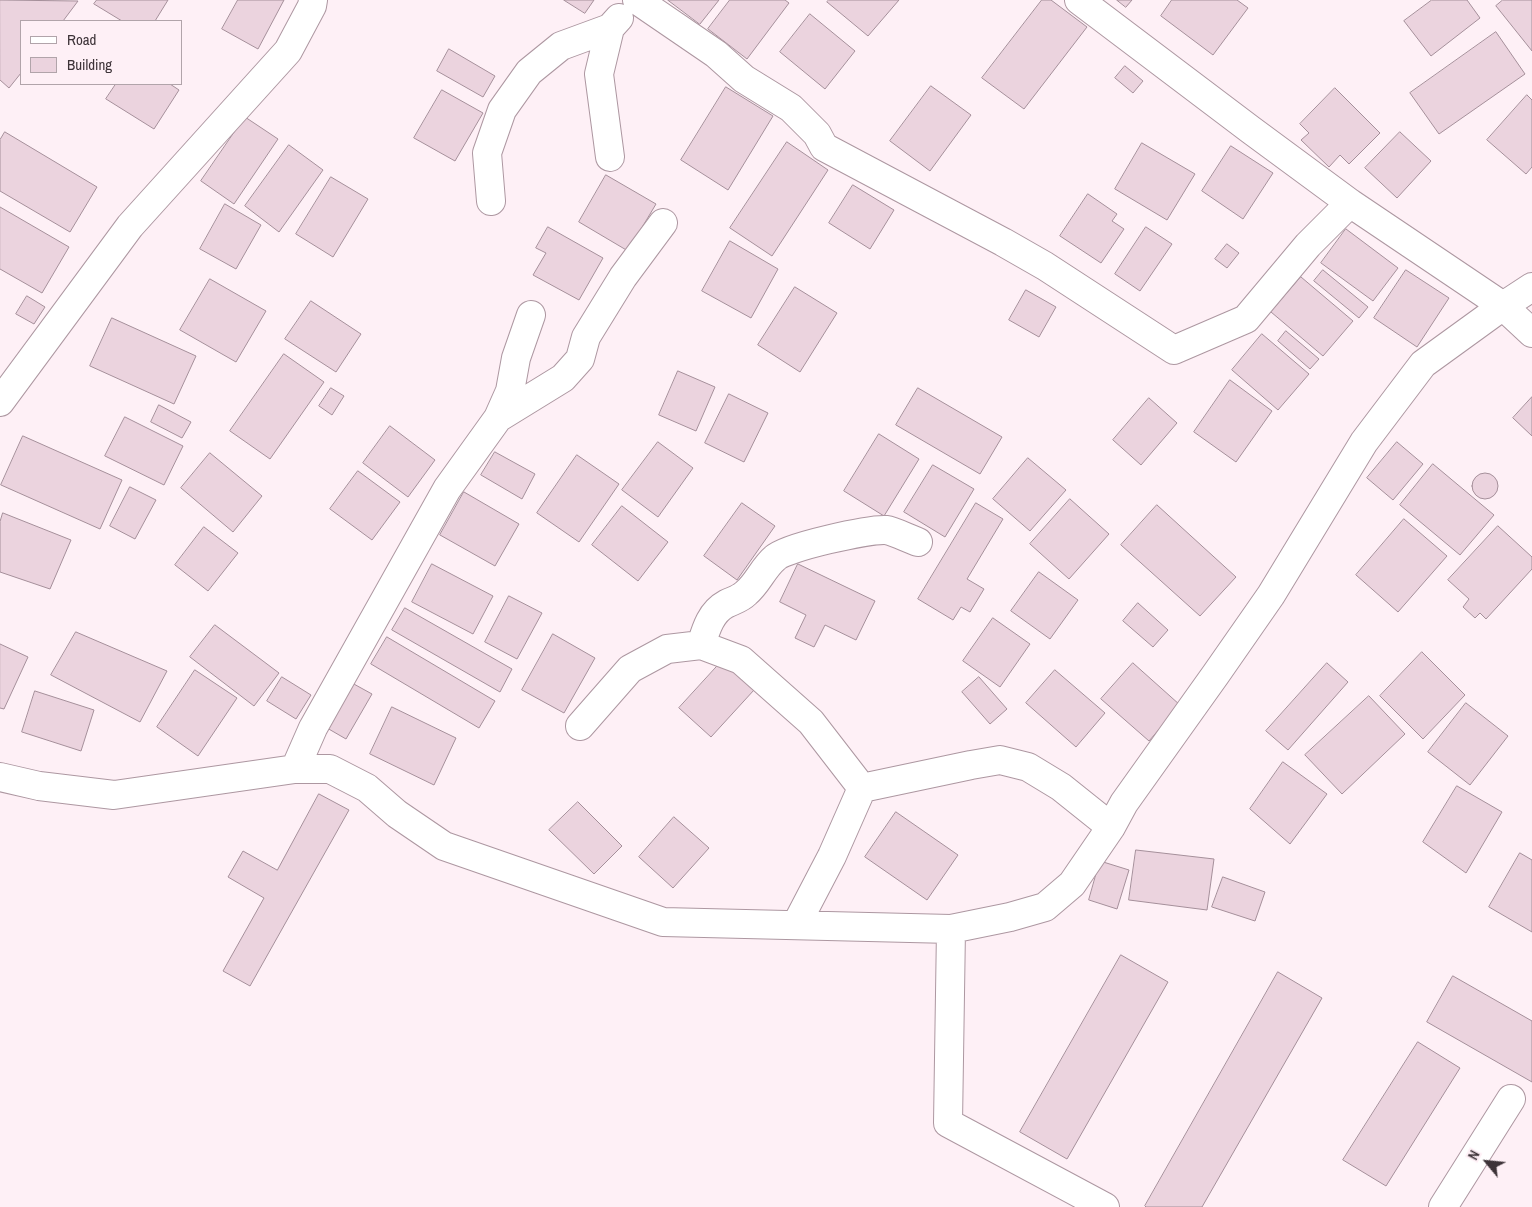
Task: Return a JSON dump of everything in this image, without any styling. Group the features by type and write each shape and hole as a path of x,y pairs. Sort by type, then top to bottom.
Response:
{"street":[{"path":"0,402 130,226 288,52 312,6 313,0"},
{"path":"491,201 487,154 502,110 529,72 561,46 610,28 636,0 716,54 744,79 791,108 817,134 824,147 1003,242 1174,350 1246,319 1308,245 1350,203"},
{"path":"1079,0 1350,203 1503,306 1532,333"},
{"path":"610,28 599,74 610,157"},
{"path":"498,418 563,378 580,360 586,337 623,277 663,223"},
{"path":"0,777 38,786 114,795 295,770 330,769 367,788 397,814 444,846 663,922 951,929 1010,917 1045,907 1072,884 1111,827 1124,803 1271,595 1364,442 1423,364 1532,287"},
{"path":"295,770 313,728 447,489 498,418 510,391 516,358 531,316"},
{"path":"700,644 709,621 719,608 740,599 753,588 776,556 847,534 887,530 918,542"},
{"path":"580,726 630,669 667,649 700,644 741,660 810,722 862,788"},
{"path":"862,788 1000,760 1028,767 1061,787 1111,827"},
{"path":"796,925 832,856 862,788"},
{"path":"951,929 948,1123 1105,1207"},
{"path":"1443,1207 1511,1099"}],"building":[{"path":"0,0 78,1 64,20 20,20 20,74 9,88 0,80"},
{"path":"97,0 168,0 156,20 120,20 94,4"},
{"path":"238,0 284,0 258,49 222,29"},
{"path":"564,0 594,0 585,13"},
{"path":"668,0 719,0 700,24"},
{"path":"730,0 785,0 789,3 747,59 708,29"},
{"path":"829,0 899,0 868,36 827,2"},
{"path":"1042,0 1051,0 1087,27 1024,109 982,78"},
{"path":"1117,0 1132,0 1126,7"},
{"path":"1172,0 1237,0 1248,8 1213,55 1161,16"},
{"path":"1432,0 1467,0 1480,18 1431,56 1404,21"},
{"path":"1503,0 1532,0 1532,51 1496,6"},
{"path":"810,14 855,51 825,89 780,52"},
{"path":"1496,32 1525,74 1439,134 1410,93"},
{"path":"449,49 495,76 483,97 437,71"},
{"path":"1125,66 1143,81 1133,93 1115,78"},
{"path":"115,85 172,85 179,90 154,129 106,99"},
{"path":"931,86 971,115 930,171 890,141"},
{"path":"726,87 773,116 728,190 681,160"},
{"path":"1335,88 1380,133 1349,164 1340,155 1329,167 1301,140 1309,133 1300,124"},
{"path":"442,90 483,113 455,161 414,138"},
{"path":"1527,95 1532,100 1532,167 1526,174 1487,140"},
{"path":"245,117 278,139 234,204 201,181"},
{"path":"5,132 97,187 70,232 0,191 0,140"},
{"path":"1400,132 1431,161 1397,198 1365,168"},
{"path":"787,142 828,170 772,256 730,228"},
{"path":"1142,143 1195,174 1167,220 1115,189"},
{"path":"289,145 323,170 279,232 245,206"},
{"path":"1231,146 1273,173 1243,219 1202,191"},
{"path":"606,175 656,204 628,251 579,222"},
{"path":"331,177 368,199 333,257 296,234"},
{"path":"853,185 894,210 870,249 829,223"},
{"path":"1088,194 1117,214 1112,221 1124,229 1101,263 1060,236"},
{"path":"225,204 261,225 236,269 200,249"},
{"path":"0,207 69,247 42,293 0,269"},
{"path":"548,227 603,258 579,300 533,275 546,253 536,248"},
{"path":"1146,227 1172,244 1140,291 1115,274"},
{"path":"1346,229 1398,268 1373,301 1321,263"},
{"path":"730,241 778,269 751,318 702,291"},
{"path":"1227,244 1239,253 1227,268 1215,259"},
{"path":"1323,270 1368,307 1359,318 1314,281"},
{"path":"1406,270 1449,298 1417,347 1374,318"},
{"path":"1301,277 1353,321 1323,356 1271,312"},
{"path":"210,279 266,311 236,362 180,330"},
{"path":"795,287 837,313 800,372 758,345"},
{"path":"1026,290 1056,307 1039,337 1009,320"},
{"path":"27,296 45,307 34,324 16,314"},
{"path":"311,301 361,334 336,372 285,339"},
{"path":"112,318 196,356 174,404 90,366"},
{"path":"1286,331 1319,359 1310,369 1278,341"},
{"path":"1262,334 1309,374 1278,410 1232,370"},
{"path":"284,354 324,382 270,459 230,431"},
{"path":"678,371 715,387 696,431 659,415"},
{"path":"1230,380 1272,411 1236,462 1194,432"},
{"path":"331,388 344,396 332,415 319,406"},
{"path":"918,388 1002,437 980,474 896,425"},
{"path":"729,394 768,413 744,462 705,443"},
{"path":"1532,397 1532,436 1513,418"},
{"path":"1149,398 1177,423 1141,465 1113,440"},
{"path":"159,405 191,422 182,438 151,422"},
{"path":"125,417 183,446 164,485 105,456"},
{"path":"390,426 435,460 408,497 363,463"},
{"path":"879,434 919,459 884,516 844,491"},
{"path":"23,436 122,480 100,529 1,485"},
{"path":"658,442 693,468 658,517 622,490"},
{"path":"1397,442 1423,464 1393,500 1367,478"},
{"path":"495,452 535,474 522,499 481,475"},
{"path":"210,453 262,496 233,532 181,488"},
{"path":"577,455 619,484 579,542 537,513"},
{"path":"1028,458 1066,490 1030,531 993,499"},
{"path":"1433,464 1494,515 1460,555 1400,505"},
{"path":"933,465 974,489 945,537 904,512"},
{"path":"358,471 400,502 372,540 330,509"},
{"path":"1485,473 1494,477 1498,486 1494,495 1485,499 1476,495 1472,486 1476,477"},
{"path":"130,487 156,500 135,539 110,526"},
{"path":"464,492 519,524 495,566 440,535"},
{"path":"1070,499 1109,534 1069,579 1030,544"},
{"path":"742,503 775,526 737,580 704,556"},
{"path":"976,503 1003,519 967,579 984,589 970,612 961,607 953,620 918,599"},
{"path":"1157,505 1236,577 1200,616 1121,545"},
{"path":"622,506 668,542 638,581 592,545"},
{"path":"3,513 71,540 50,589 0,572 0,522"},
{"path":"1404,519 1447,556 1398,612 1356,575"},
{"path":"1498,526 1532,557 1532,569 1486,619 1480,613 1475,618 1463,607 1469,599 1448,580"},
{"path":"204,527 238,553 208,591 175,565"},
{"path":"432,564 493,596 473,634 412,602"},
{"path":"798,564 875,601 856,640 825,625 814,647 795,638 806,615 780,602"},
{"path":"1039,572 1078,600 1050,639 1011,611"},
{"path":"509,596 542,613 517,659 485,642"},
{"path":"1138,603 1168,630 1153,647 1123,621"},
{"path":"405,608 512,669 500,692 392,630"},
{"path":"993,618 1030,644 1000,687 963,661"},
{"path":"215,625 279,673 254,706 190,657"},
{"path":"76,632 167,671 140,722 51,675"},
{"path":"553,634 595,658 564,713 522,690"},
{"path":"387,637 495,701 479,728 371,664"},
{"path":"0,644 28,657 4,709 0,708"},
{"path":"1422,652 1465,695 1423,739 1380,696"},
{"path":"722,661 754,690 711,737 679,708"},
{"path":"1133,663 1180,705 1149,741 1101,699"},
{"path":"1327,663 1348,682 1288,750 1266,731"},
{"path":"195,670 237,698 198,756 157,727"},
{"path":"1055,670 1105,713 1076,747 1026,703"},
{"path":"282,677 311,695 296,719 267,701"},
{"path":"979,677 1007,709 990,724 962,692"},
{"path":"352,683 372,694 346,739 327,728"},
{"path":"35,691 94,710 81,751 22,732"},
{"path":"1369,696 1405,734 1342,794 1305,755"},
{"path":"1466,703 1508,736 1470,785 1428,752"},
{"path":"392,707 456,738 434,785 370,754"},
{"path":"1283,762 1327,794 1290,844 1250,809"},
{"path":"1457,786 1502,812 1466,873 1423,842"},
{"path":"319,794 349,810 250,986 223,971 264,898 228,877 243,851 277,870"},
{"path":"578,802 622,846 594,874 549,830"},
{"path":"896,812 958,855 927,900 865,857"},
{"path":"674,817 709,848 673,888 639,857"},
{"path":"1136,850 1214,859 1207,910 1129,900"},
{"path":"1520,853 1532,860 1532,932 1489,907"},
{"path":"1100,861 1129,870 1117,909 1089,900"},
{"path":"1223,877 1265,892 1255,921 1212,907"},
{"path":"1121,955 1168,982 1067,1159 1020,1132"},
{"path":"1278,972 1322,998 1202,1207 1146,1207 1145,1206"},
{"path":"1453,976 1532,1021 1532,1082 1427,1022"},
{"path":"1418,1042 1460,1068 1386,1186 1343,1160"}]}
